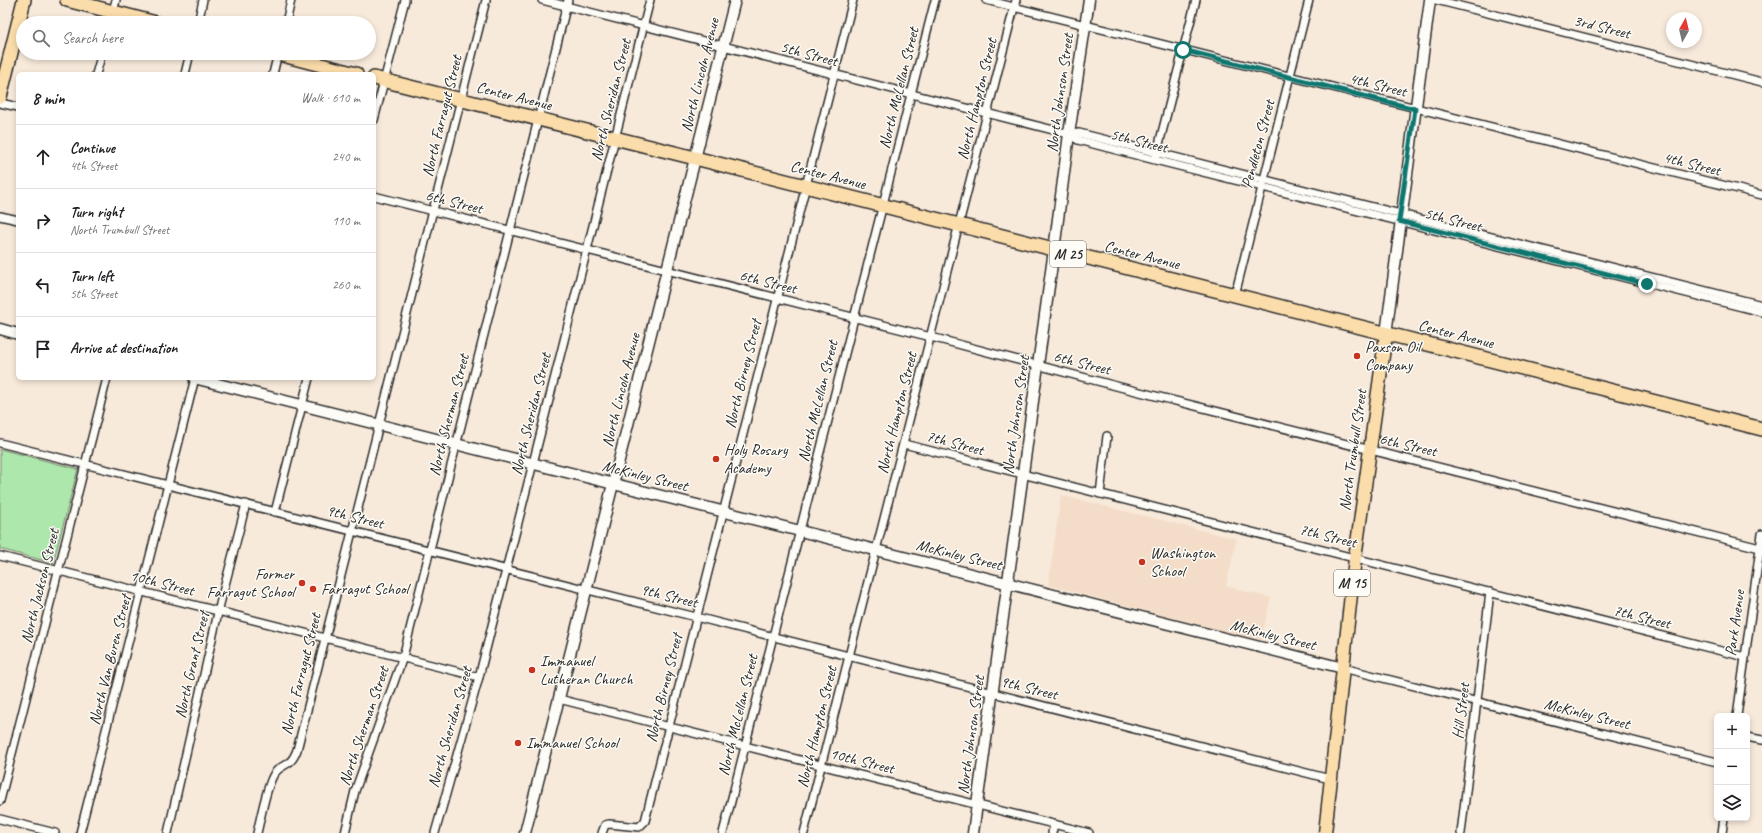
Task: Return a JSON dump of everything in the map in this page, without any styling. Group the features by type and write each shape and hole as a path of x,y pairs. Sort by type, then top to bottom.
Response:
{"highway":[{"path":"20,16 24,0"},
{"path":"67,0 129,16"},
{"path":"0,97 16,32"},
{"path":"303,60 348,72"},
{"name":"Center Avenue","path":"379,80 695,158 1762,429"}],"main road":[{"name":"North Trumbull Street","path":"1325,833 1355,558 1386,334"}],"street":[{"path":"200,16 203,0"},
{"path":"288,16 292,0"},
{"path":"376,104 379,80 405,0"},
{"name":"North Farragut Street","path":"257,833 274,774 277,770 290,763 294,758 486,0"},
{"name":"5th Street","path":"542,0 567,3 723,46 987,114 1069,134 1079,133 1264,179 1400,217 1648,280 1762,312"},
{"name":"North Sheridan Street","path":"435,833 479,677 650,0"},
{"name":"North Lincoln Avenue","path":"525,833 735,0"},
{"name":"North Birney Street","path":"602,833 604,826 609,824 638,827 645,821 852,0"},
{"name":"North McLellan Street","path":"722,833 935,0"},
{"name":"4th Street","path":"986,0 1015,4 1085,25 1762,196"},
{"name":"North Johnson Street","path":"973,833 991,693 1089,0"},
{"path":"1155,160 1196,0"},
{"name":"Pendleton Street","path":"1235,295 1261,187 1291,77 1309,0"},
{"name":"North Trumbull Street","path":"1386,334 1400,217 1430,0"},
{"name":"3rd Street","path":"1436,0 1762,82"},
{"name":"North Sherman Street","path":"344,833 355,791 403,657 567,3"},
{"name":"North Hampton Street","path":"804,833 960,226 1015,4"},
{"path":"97,72 100,60"},
{"path":"185,72 188,60"},
{"path":"273,72 276,60"},
{"path":"0,103 16,107"},
{"name":"5th Street","path":"1069,134 1078,140 1261,187 1400,217"},
{"name":"6th Street","path":"376,197 931,337 1038,366 1760,548"},
{"path":"0,216 16,220"},
{"name":"5th Street","path":"1648,280 1762,305"},
{"path":"0,329 16,333"},
{"name":"North Jackson Street","path":"0,801 106,380"},
{"name":"North Van Buren Street","path":"80,833 194,380"},
{"name":"McKinley Street","path":"203,380 1714,761"},
{"path":"275,512 308,380"},
{"path":"1100,494 1107,436"},
{"name":"9th Street","path":"0,443 696,617 1330,779"},
{"name":"7th Street","path":"904,444 1744,657"},
{"name":"North Grant Street","path":"168,833 219,612 246,504"},
{"name":"Park Avenue","path":"1737,713 1762,534"},
{"name":"10th Street","path":"0,556 479,677"},
{"name":"Hill Street","path":"1461,833 1490,592"},
{"name":"10th Street","path":"559,699 1089,833"},
{"path":"1750,738 1762,740"},
{"path":"0,819 55,833"},
{"path":"1722,833 1724,821"},
{"path":"1052,833 1054,824"}],"shaded area":[{"name":"Washington School","path":"1061,495 1237,539 1226,586 1271,598 1261,641 1048,585"}],"green space":[{"path":"0,449 78,469 53,563 0,549"}],"place":[{"name":"Paxson Oil Company","path":"1357,356"},
{"name":"Holy Rosary Academy","path":"716,459"},
{"name":"Washington School","path":"1142,562"},
{"name":"Former Farragut School","path":"302,583"},
{"name":"Farragut School","path":"313,589"},
{"name":"Immanuel Lutheran Church","path":"532,670"},
{"name":"Immanuel School","path":"518,743"}],"route":[{"path":"1183,50 1415,109 1399,221 1647,284"}]}
